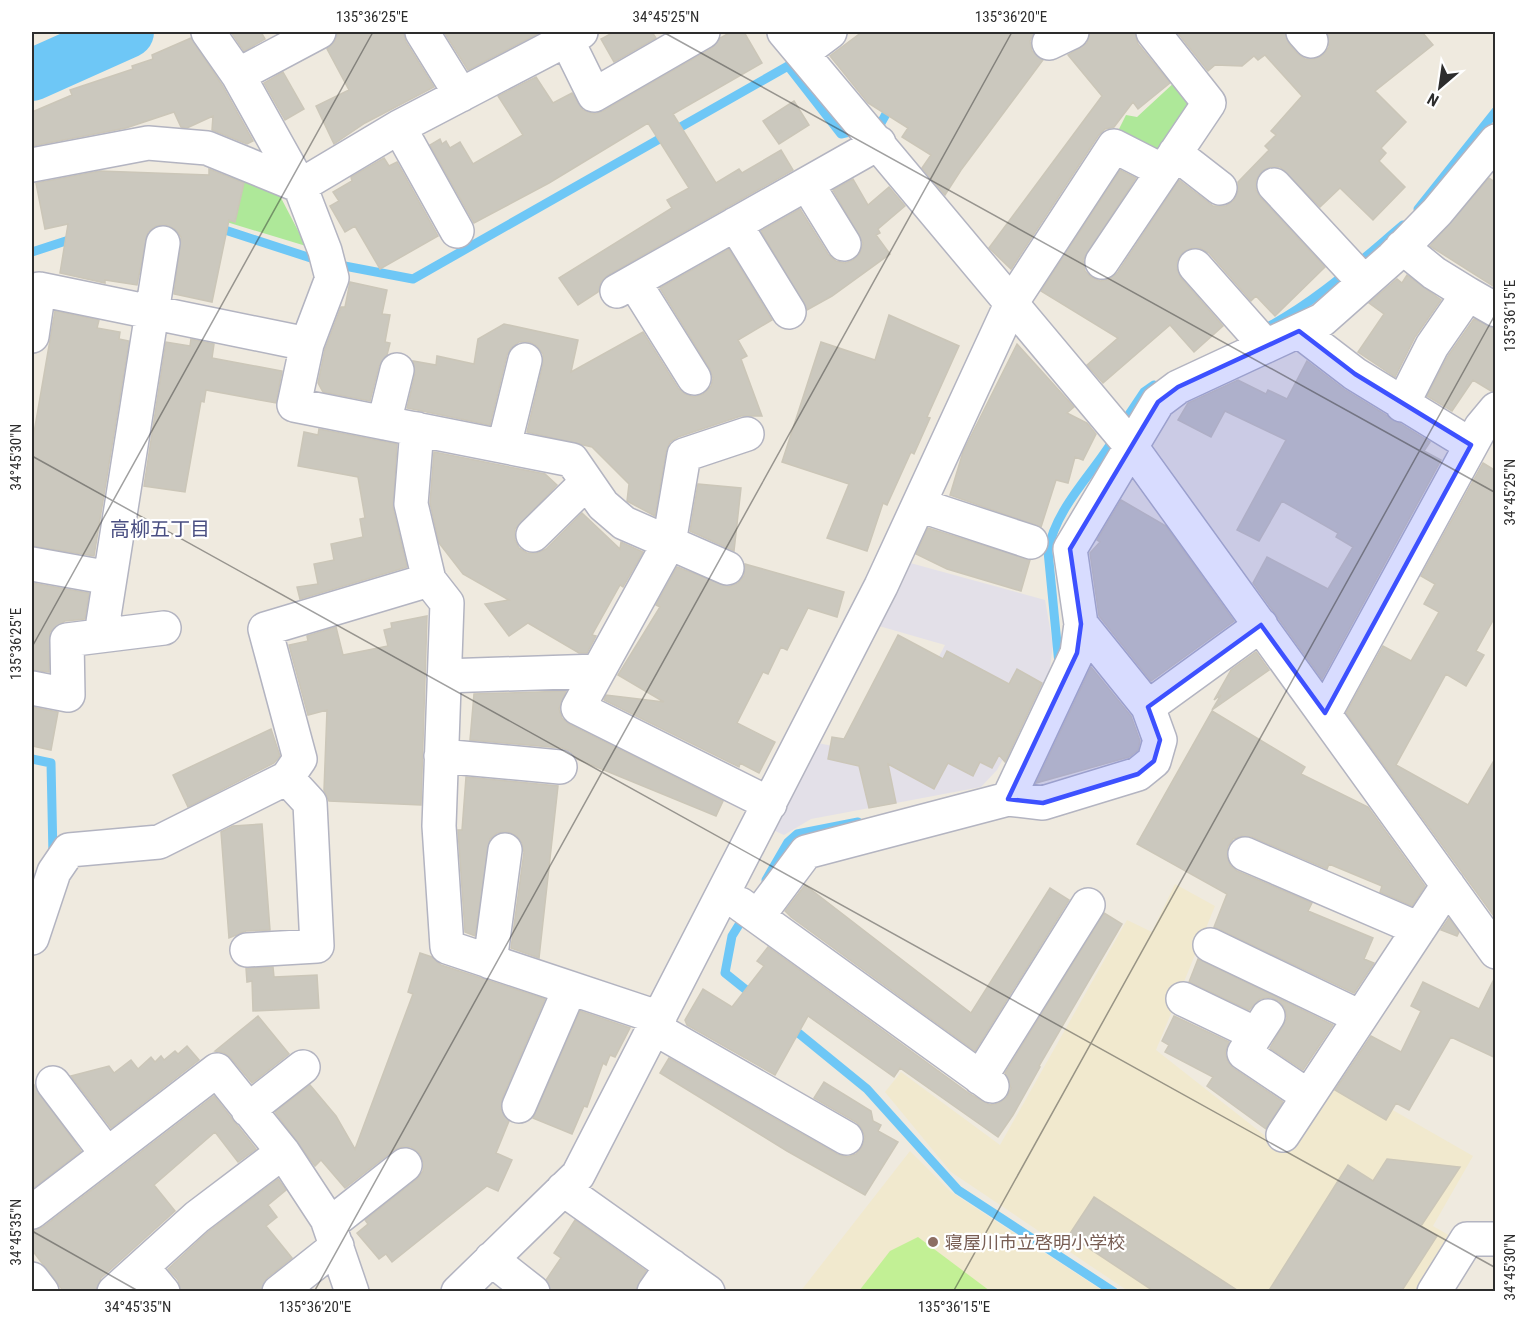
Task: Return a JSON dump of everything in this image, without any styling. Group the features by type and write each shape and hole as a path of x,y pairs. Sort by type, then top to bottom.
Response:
{"street":[{"path":"208,32 238,75 300,186 328,265 294,405 572,460 603,505 624,523 727,568"},
{"path":"238,75 319,32"},
{"path":"422,32 461,95"},
{"path":"300,186 399,127 571,34 594,95 703,32"},
{"path":"830,32 793,42 1122,436 1325,713 1496,952"},
{"path":"1101,262 1209,103 1154,32"},
{"path":"399,127 457,231"},
{"path":"694,378 626,286 807,183 869,132"},
{"path":"1008,799 1077,652 1081,624 1070,549 1122,436 1158,402 1178,387 1257,337 1299,331 1322,320 1355,272 1402,247 1437,212 1496,141"},
{"path":"32,165 148,143 207,148 300,186"},
{"path":"744,906 770,804 882,586 1012,302 1114,146 1169,162 1220,188"},
{"path":"807,183 844,244"},
{"path":"1274,185 1355,272"},
{"path":"735,224 789,312"},
{"path":"101,635 163,243"},
{"path":"1402,247 1434,273 1482,302 1432,346 1402,405"},
{"path":"1195,266 1257,337"},
{"path":"32,331 39,289 307,344"},
{"path":"1299,331 1354,374 1471,445"},
{"path":"504,446 525,360"},
{"path":"384,423 397,370"},
{"path":"1325,713 1481,427 1496,409"},
{"path":"417,429 411,504 429,580 447,603 439,826 447,947 570,988 657,1023 846,1138"},
{"path":"747,434 684,455 669,543 578,708 770,804"},
{"path":"533,535 587,482"},
{"path":"919,505 1031,542"},
{"path":"32,564 110,578"},
{"path":"32,938 54,872 69,850 159,842 287,778 300,759 265,629 429,580"},
{"path":"458,1292 578,1175 657,1023 744,906 806,852 1008,799 1043,803 1138,774 1154,761 1160,740 1148,707 1081,624"},
{"path":"1148,707 1261,625"},
{"path":"32,688 68,696 67,640 164,628"},
{"path":"444,676 598,671"},
{"path":"441,756 560,767"},
{"path":"247,950 317,946 310,803 287,778"},
{"path":"490,962 505,850"},
{"path":"1245,854 1419,929"},
{"path":"1283,1135 1448,885"},
{"path":"744,906 986,1082 1088,905"},
{"path":"1210,945 1360,1017"},
{"path":"519,1106 570,988"},
{"path":"1183,999 1262,1025 1244,1053 1308,1096"},
{"path":"248,1110 303,1067"},
{"path":"32,1212 217,1070 283,1152 333,1236 352,1292"},
{"path":"53,1083 107,1154"},
{"path":"114,1292 197,1216 283,1152"},
{"path":"279,1292 405,1165"},
{"path":"563,1189 663,1279 708,1292"},
{"path":"1434,1292 1467,1239 1496,1239"},
{"path":"491,1259 533,1292"},
{"path":"142,1266 163,1292"},
{"path":"32,1279 42,1292"}],"highlighted area":[{"path":"1299,331 1355,374 1471,445 1325,713 1261,625 1148,707 1160,740 1154,761 1138,774 1043,803 1008,799 1077,653 1081,624 1070,549 1158,402 1178,387"}],"shaded area":[{"path":"903,561 1045,600 1053,645 1049,675 997,770 981,787 811,819 784,835 773,830 813,742 886,757 945,645 872,624"},
{"path":"1175,884 1215,906 1156,1050 1287,1153 1335,1077 1473,1156 1433,1226 1452,1237 1417,1291 1128,1291 951,1172 885,1092 901,1072 1000,1145 1127,920 1152,932"},
{"name":"寝屋川市立啓明小学校","path":"910,1151 951,1192 1103,1291 800,1292"}],"green space":[{"path":"1177,80 1195,104 1161,156 1116,135 1126,115 1137,117"},
{"path":"231,174 279,194 306,246 220,220 228,198"},
{"path":"918,1237 990,1291 859,1291 890,1251"}],"building":[{"path":"231,32 261,32 265,39 244,51"},
{"path":"338,32 403,32 406,42 434,87 365,123 334,144 316,106 349,90 327,49 335,41"},
{"path":"444,32 541,32 468,70"},
{"path":"614,32 652,32 656,38 614,62 601,39"},
{"path":"731,32 744,32 762,63 673,114 716,183 739,169 742,173 781,150 793,170 608,275 601,282 598,292 578,305 559,278 672,208 667,200 689,188 648,123 549,183 474,223 430,145 440,139 442,144 446,141 450,148 460,142 473,164 523,135 498,96 536,77 553,103 572,93 583,110 594,114 712,48 720,38"},
{"path":"862,32 1034,32 1030,41 1032,51 1043,60 945,195 922,168 931,155 902,137 908,128 868,103 830,56"},
{"path":"1090,32 1135,32 1138,44 1170,83 1138,109 1133,102 1114,127 1105,129 1098,136 1011,269 989,248 1102,96 1068,55 1087,43"},
{"path":"1177,32 1285,32 1289,44 1305,59 1314,59 1323,55 1329,47 1327,32 1422,32 1433,45 1375,91 1406,122 1381,148 1386,153 1379,161 1405,187 1373,220 1340,188 1320,207 1280,167 1270,167 1262,171 1256,180 1256,190 1260,197 1325,267 1275,316 1256,296 1251,301 1209,253 1200,248 1192,248 1183,252 1177,261 1177,269 1181,278 1223,326 1194,352 1170,325 1103,383 1087,365 1118,338 1041,291 1120,170 1136,178 1083,260 1085,271 1100,281 1110,279 1118,272 1179,180 1213,206 1226,206 1234,200 1238,191 1238,182 1269,150 1265,146 1276,135 1271,131 1302,96 1265,55 1258,60 1254,56 1242,66 1215,65 1208,71"},
{"path":"191,38 222,85 253,141 247,144 212,130 213,116 187,128 181,127 174,112 126,128 32,146 32,112 72,95 70,90 133,69 132,66 153,59 152,55"},
{"path":"283,72 304,109 285,120 264,83"},
{"path":"794,101 809,125 779,144 763,121"},
{"path":"384,158 389,166 397,162 438,236 380,269 355,226 345,232 330,206 339,201 333,192 352,181 351,177"},
{"path":"209,169 244,183 235,222 229,220 212,302 174,294 181,237 175,229 166,225 156,226 148,232 137,285 105,280 105,283 60,273 68,224 45,229 36,183 100,171 209,175"},
{"path":"1489,178 1496,183 1496,288 1430,246"},
{"path":"853,179 868,205 889,187 905,206 878,229 880,233 876,235 890,254 832,296 807,310 761,231 800,209 828,254 836,261 845,263 853,260 860,253 863,243 833,190"},
{"path":"729,249 772,320 738,340 747,356 741,359 762,416 741,416 678,437 670,442 666,452 655,516 627,501 629,484 592,447 527,432 543,364 543,354 537,346 530,342 519,342 511,348 507,355 490,425 407,408 415,374 413,361 436,365 437,356 474,364 478,339 504,324 578,340 571,372 643,332 678,388 694,397 703,394 711,386 713,378 710,369 660,288"},
{"path":"1407,275 1441,300 1415,337 1395,377 1358,352 1384,314 1369,303 1397,279 1402,283"},
{"path":"350,282 387,290 382,314 390,315 385,342 390,343 387,355 379,366 370,401 323,392 318,383 325,349 341,307 345,307"},
{"path":"55,311 99,320 97,328 120,332 119,339 129,341 94,556 32,546 32,444"},
{"path":"889,315 959,346 927,417 930,418 914,454 911,452 887,505 883,503 867,551 827,538 849,484 782,462 821,342 875,360"},
{"path":"1474,319 1496,329 1496,391 1491,391 1473,380 1452,411 1427,396 1448,356"},
{"path":"191,339 214,344 212,358 282,371 276,403 206,390 204,402 201,401 185,492 144,486 166,342 190,346"},
{"path":"1017,344 1074,407 1067,413 1087,423 1096,434 1083,460 1075,457 1068,483 1056,480 1041,527 950,495 963,452"},
{"path":"1307,361 1345,390 1430,442 1424,451 1441,460 1322,679 1253,583 1267,557 1328,589 1353,547 1336,537 1338,533 1282,501 1259,541 1237,530 1286,440 1225,411 1211,437 1178,420 1188,403 1238,380 1266,394 1268,390 1287,399"},
{"path":"319,429 397,444 393,508 407,567 300,599 297,587 318,584 314,564 334,560 331,544 363,537 360,519 365,518 358,477 298,466 304,432 318,435"},
{"path":"434,452 545,474 557,485 515,529 515,540 519,548 527,553 537,553 546,549 582,513 620,549 621,542 643,552 623,587 620,585 592,635 596,636 587,653 579,653 528,623 509,636 485,604 509,600 463,574 439,543 430,503"},
{"path":"1483,463 1496,471 1496,615 1476,651 1484,655 1466,686 1446,674 1396,765 1468,805 1496,757 1496,919 1346,713 1383,646 1411,661 1439,612 1424,604 1435,584 1421,576"},
{"path":"698,484 741,488 734,551 690,531"},
{"path":"1121,500 1166,526 1234,621 1151,681 1099,616 1090,553 1100,542 1097,540"},
{"path":"928,528 1030,560 1021,591 947,569 916,554"},
{"path":"745,564 844,592 837,617 808,608 787,650 781,647 768,674 763,672 737,723 775,742 759,773 740,763 739,767 604,700 606,695 664,702 618,675 660,607 656,605 677,567 729,587 738,583 744,576"},
{"path":"32,583 89,593 85,619 65,621 50,632 49,672 32,670"},
{"path":"427,616 421,805 329,801 324,790 327,710 308,715 289,645 308,641 307,636 336,627 343,655 388,646 384,630 392,628 391,623"},
{"path":"898,635 943,659 947,651 1009,684 1017,669 1042,683 1005,762 999,755 992,768 980,762 973,776 948,763 934,789 888,764 896,803 869,808 859,766 828,759 832,737 844,739"},
{"path":"1256,652 1269,670 1212,710 1221,695 1214,700 1231,670"},
{"path":"1091,667 1131,716 1140,741 1138,750 1129,757 1036,783"},
{"path":"566,691 559,709 562,718 569,724 723,801 716,816 577,759 570,751 562,748 470,740 474,694"},
{"path":"32,707 58,712 51,750 32,746"},
{"path":"1212,711 1305,767 1301,774 1368,807 1425,886 1412,906 1380,892 1382,886 1329,864 1327,869 1252,837 1242,836 1233,839 1228,846 1227,857 1230,865 1237,871 1312,903 1308,911 1373,938 1364,959 1374,963 1354,993 1214,927 1227,894 1137,844"},
{"path":"271,729 280,756 274,763 188,807 173,775"},
{"path":"466,777 558,786 539,958 511,948 524,852 517,836 508,832 497,833 490,839 475,936 465,932 458,830 462,830"},
{"path":"262,824 270,930 246,931 229,938 221,832 233,826"},
{"path":"805,885 971,1013 1050,888 1069,900 975,1051 791,917 785,911"},
{"path":"1104,913 1122,924 1013,1115 998,1137 900,1068 894,1077 808,1016 775,1075 687,1025 685,1020 703,989 732,1007 764,966 757,961 768,947 970,1094 990,1105 999,1103 1007,1097 1011,1088 1005,1073"},
{"path":"1449,918 1459,932 1457,936 1441,930"},
{"path":"420,953 432,957 441,965 545,999 502,1099 501,1109 509,1121 496,1153 512,1160 498,1191 487,1186 392,1262 386,1254 379,1259 357,1233 368,1224 365,1220 417,1179 423,1171 420,1154 411,1147 394,1150 345,1188 321,1160 315,1166 275,1112 310,1085 336,1116 355,1149 413,994 408,992"},
{"path":"1198,959 1333,1025 1303,1070 1270,1048 1287,1018 1285,1008 1279,1001 1270,997 1260,999 1249,1010 1189,982"},
{"path":"273,967 274,977 317,975 319,1008 253,1011 252,981 247,982 246,968"},
{"path":"1496,975 1496,1058 1451,1037 1409,1110 1396,1103 1386,1120 1335,1090 1371,1036 1401,1052 1421,1011 1411,1006 1423,982 1479,1009"},
{"path":"580,1011 630,1028 615,1057 610,1055 606,1065 603,1063 587,1107 584,1106 572,1134 533,1118"},
{"path":"258,1016 289,1054 252,1083 231,1058 215,1051"},
{"path":"1174,1016 1229,1042 1225,1053 1233,1068 1283,1102 1266,1129 1207,1086 1213,1077 1165,1052 1169,1045 1162,1041"},
{"path":"187,1046 199,1060 111,1128 71,1076 109,1066 114,1073 131,1060 138,1069 151,1057 155,1062 161,1056 164,1060 175,1051 178,1054"},
{"path":"669,1058 837,1154 847,1157 856,1154 862,1147 865,1137 856,1122 814,1098 824,1082 871,1111 873,1121 881,1125 878,1131 898,1142 865,1195 787,1151 660,1073"},
{"path":"32,1082 81,1151 32,1189"},
{"path":"214,1096 256,1149 238,1162 215,1132 154,1185 175,1211 101,1278 96,1292 64,1292 32,1250 32,1230 43,1227"},
{"path":"1387,1159 1460,1167 1421,1226 1437,1236 1401,1292 1268,1292 1348,1165 1373,1181"},
{"path":"278,1179 286,1190 268,1205 277,1217 266,1226 292,1258 267,1278 261,1292 181,1292 178,1280 168,1269 209,1231"},
{"path":"1094,1197 1240,1292 1155,1292 1069,1235"},
{"path":"575,1220 646,1271 635,1292 551,1292 546,1280 561,1258 554,1253"}],"waterway":[{"path":"32,75 128,32"},
{"path":"334,264 413,279 788,66 841,134 858,130"},
{"path":"871,126 881,123 891,105"},
{"path":"1418,209 1496,111"},
{"path":"1260,331 1317,296 1403,225"},
{"path":"144,227 181,228"},
{"path":"216,229 320,261"},
{"path":"32,252 75,238"},
{"path":"1122,425 1144,392 1154,385"},
{"path":"1059,664 1048,551 1052,535 1067,505 1115,437"},
{"path":"32,759 51,763 53,856"},
{"path":"766,880 788,842 797,834 858,822"},
{"path":"745,915 732,936 725,973 755,997"},
{"path":"791,1027 867,1089 958,1190 1114,1292"}],"place":[{"name":"寝屋川市立啓明小学校","path":"933,1242"}],"district":[{"name":"高柳五丁目","path":"160,529"}]}
